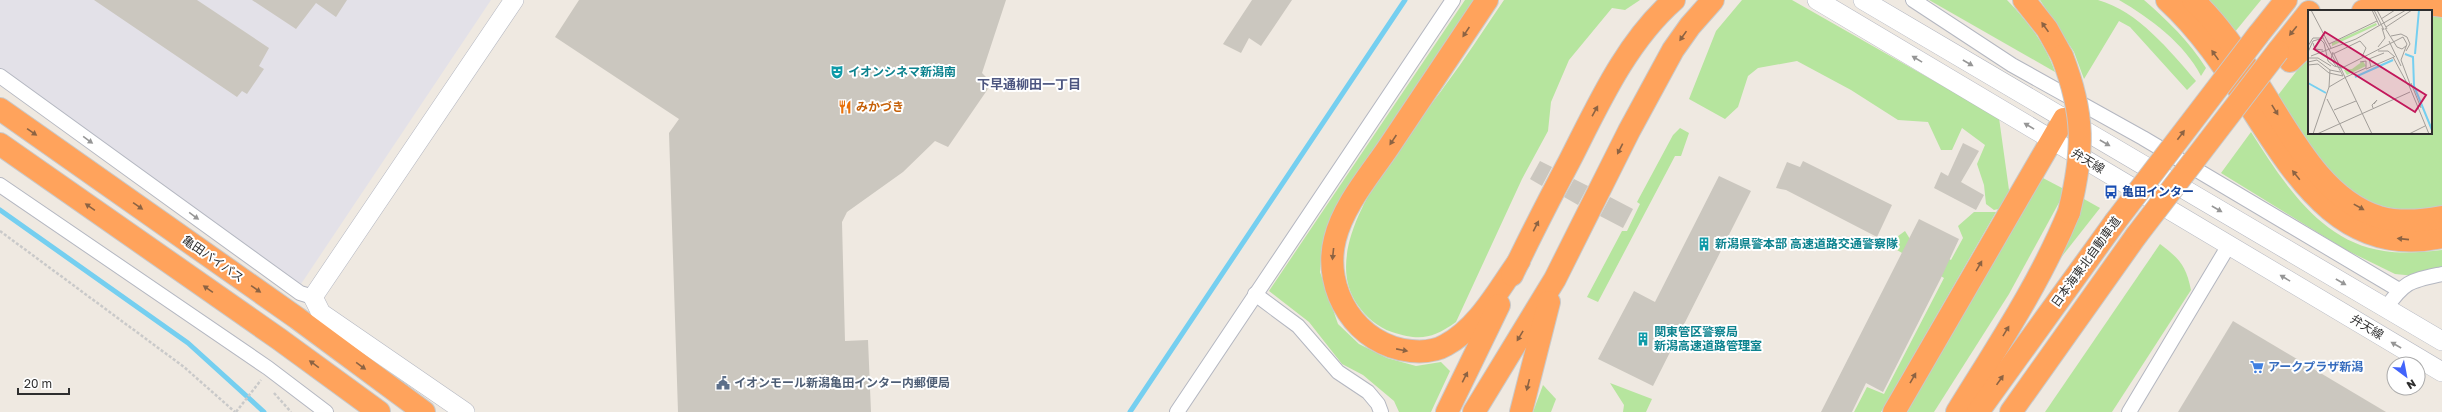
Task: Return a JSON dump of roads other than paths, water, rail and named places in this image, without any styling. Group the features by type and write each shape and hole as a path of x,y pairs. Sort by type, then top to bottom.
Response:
{"highway":[{"path":"1487,0 1370,173 1342,220 1335,238 1332,275 1336,291 1344,306 1363,331 1388,346 1418,352 1445,346 1469,328 1519,261"},
{"path":"1447,412 1477,353 1519,261 1594,113 1626,57 1645,31 1674,0"},
{"path":"1957,412 2034,286 2054,249 2069,212 2077,182 2081,150 2080,118 2074,87 2062,56 2047,28 2024,0"},
{"path":"2167,0 2206,42 2292,170 2321,204 2338,217 2373,234 2412,240 2442,237"},
{"path":"2193,0 2245,65 2300,150 2328,184 2359,208 2386,218 2421,221 2442,217"},
{"name":"日本海東北自動車道","path":"1978,412 2115,222 2286,0"},
{"path":"2311,10 2319,0"},
{"path":"2366,10 2397,1 2442,6"},
{"path":"1474,412 1555,279 1629,131 1673,50 1712,2"},
{"path":"2010,412 2140,239 2237,121 2284,56 2308,14"},
{"path":"2284,56 2308,44"},
{"name":"亀田バイパス","path":"0,109 290,313 424,412"},
{"path":"1894,412 2064,119"},
{"path":"0,144 273,334 380,412"},
{"path":"2014,412 2140,239"},
{"path":"1521,412 1555,279"}],"street":[{"path":"313,297 514,0"},
{"path":"1177,412 1453,0"},
{"name":"弁天線","path":"1817,0 2442,372"},
{"name":"弁天線","path":"1863,0 2442,341"},
{"path":"1913,0 2012,65 2143,138 2399,290"},
{"path":"0,76 300,292 313,297 321,313 465,412"},
{"path":"0,185 268,368 326,412"},
{"path":"2129,412 2229,245"},
{"path":"2386,308 2399,290 2408,283 2442,274"},
{"path":"1255,294 1298,326 1338,372 1368,392 1378,404 1381,412"}],"waterway":[{"path":"1130,412 1405,0"},
{"path":"0,210 188,343 264,412"}],"place":[{"name":"イオンシネマ新潟南","path":"837,72"},
{"name":"みかづき","path":"845,107"},
{"name":"亀田インター","path":"2111,192"},
{"name":"新潟県警本部 高速道路交通警察隊","path":"1704,244"},
{"name":"関東管区警察局 新潟高速道路管理室","path":"1643,339"},
{"name":"アークプラザ新潟","path":"2257,367"},
{"name":"イオンモール新潟亀田インター内郵便局","path":"723,383"}],"district":[{"name":"下早通柳田一丁目","path":"1029,84"}]}
